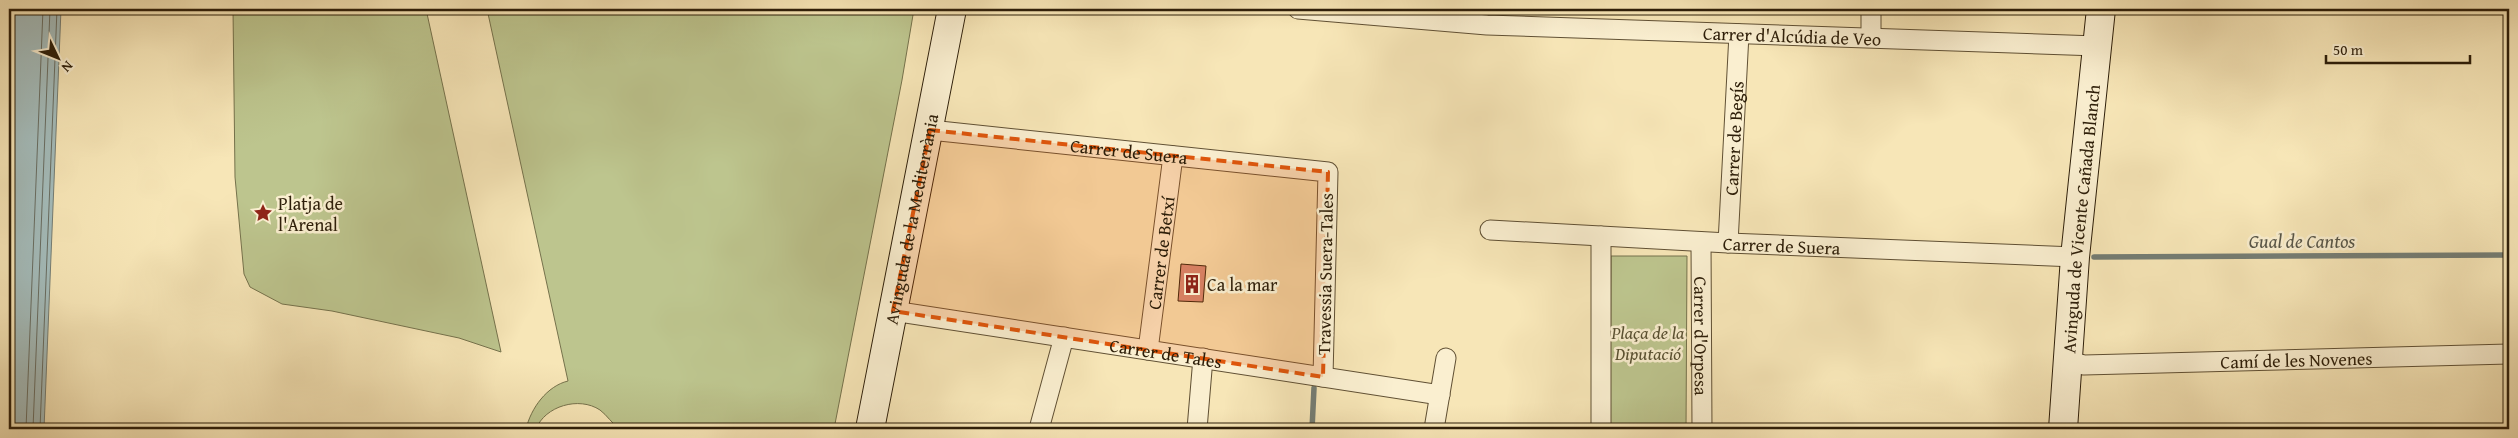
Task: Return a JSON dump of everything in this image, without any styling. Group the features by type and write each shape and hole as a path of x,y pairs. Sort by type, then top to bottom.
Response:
{"street":[{"name":"Avinguda de la Mediterrània","path":"870,429 930,130 952,9"},
{"name":"Carrer d'Alcúdia de Veo","path":"1298,9 1487,25 1739,34 1871,36 2097,46"},
{"path":"1871,9 1871,36"},
{"name":"Avinguda de Vicente Cañada Blanch","path":"2063,429 2076,363 2075,257 2101,9"},
{"name":"Carrer de Begís","path":"1728,243 1739,34"},
{"name":"Carrer de Suera","path":"930,130 1328,172"},
{"name":"Carrer de Betxí","path":"1148,350 1173,156"},
{"name":"Travessia Suera-Tales","path":"1323,377 1328,172"},
{"name":"Carrer de Suera","path":"1490,230 1701,242 2075,257"},
{"path":"1601,236 1601,429"},
{"name":"Carrer d'Orpesa","path":"1701,242 1702,429"},
{"name":"Carrer de Tales","path":"893,311 1440,395"},
{"path":"1040,429 1064,337"},
{"name":"Camí de les Novenes","path":"2076,363 2509,354"},
{"path":"1197,429 1203,358"},
{"path":"1434,429 1446,358"}],"highlighted area":[{"path":"930,130 1328,172 1323,377 893,311"}],"green space":[{"path":"233,9 426,9 501,352 459,338 332,311 282,304 250,287 244,274 235,177"},
{"path":"487,9 914,9 834,429 620,429 600,410 592,406 573,404 555,409 547,414 540,421 536,429 526,429 532,413 541,399 553,388 568,381"},
{"name":"Plaça de la Diputació","path":"1611,256 1687,256 1686,429 1610,429"}],"water":[{"path":"9,9 61,9 44,429 9,429"}],"building":[{"name":"Ca la mar","path":"1181,264 1206,266 1203,302 1178,301"}],"waterway":[{"name":"Gual de Cantos","path":"2094,257 2509,255"},
{"path":"1312,429 1314,388"}],"place":[{"name":"Platja de l'Arenal","path":"263,213"},
{"name":"Ca la mar","path":"1192,284"}]}
